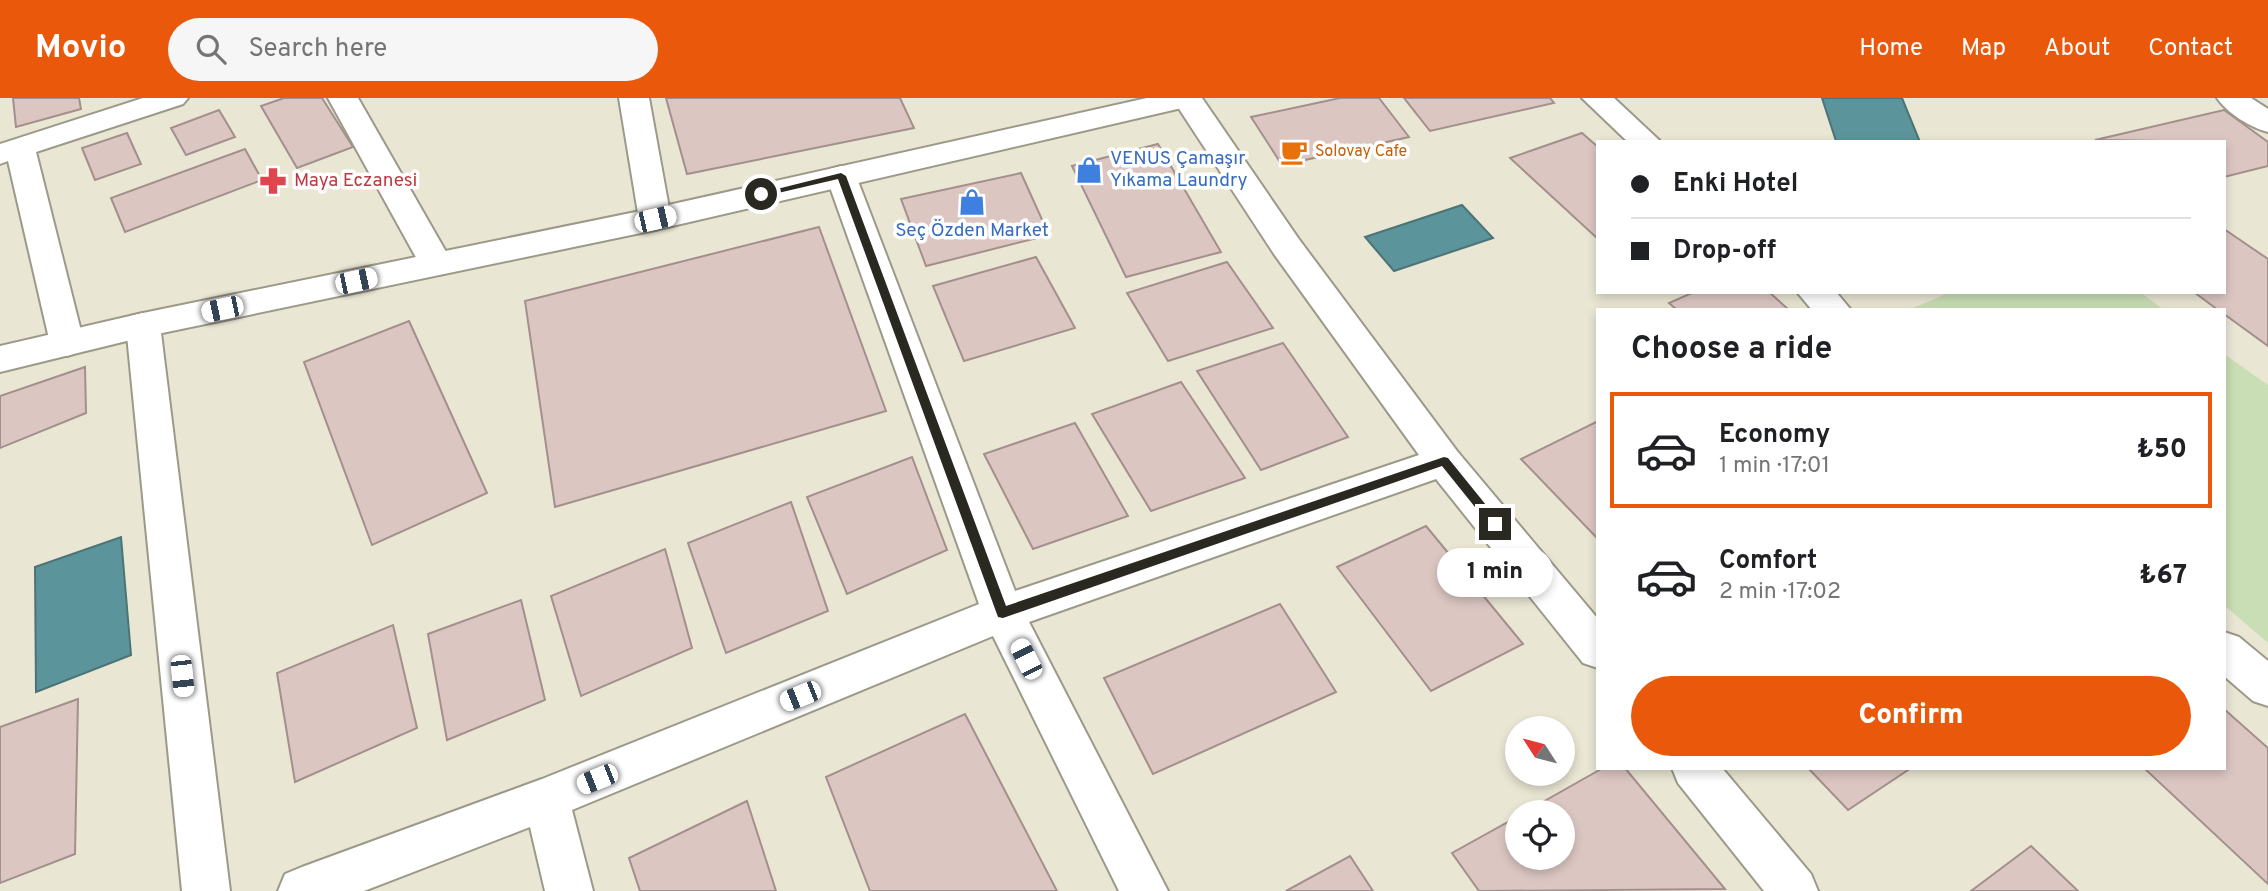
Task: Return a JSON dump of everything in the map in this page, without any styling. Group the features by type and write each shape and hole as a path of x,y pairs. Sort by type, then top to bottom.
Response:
{"street":[{"path":"67,343 10,150 173,98"},
{"path":"344,98 436,264"},
{"path":"634,98 655,219"},
{"path":"0,359 142,325 655,219 1186,98 1286,246 1444,461 1596,648"},
{"path":"1597,98 1644,140"},
{"path":"2232,98 2268,123"},
{"path":"841,176 1003,613 1144,891"},
{"path":"1816,294 1832,308"},
{"path":"142,325 206,891"},
{"path":"302,891 546,799 1003,613 1444,461"},
{"path":"2226,652 2268,687"},
{"path":"1696,770 1794,891"},
{"path":"546,799 569,891"}],"green space":[{"path":"1946,294 2143,294 2161,308 1913,308"},
{"path":"2226,355 2268,385 2268,643 2226,607"}],"water":[{"path":"1822,98 1902,98 1919,140 1836,140"},
{"path":"1462,205 1493,238 1394,271 1365,237"},
{"path":"121,537 131,655 36,692 35,567"}],"building":[{"path":"13,98 79,98 81,109 16,127"},
{"path":"284,98 322,98 353,147 297,168 261,106"},
{"path":"666,98 900,98 914,128 687,174"},
{"path":"1340,98 1379,98 1409,137 1282,165 1251,117"},
{"path":"1404,98 1550,98 1554,103 1430,131"},
{"path":"219,110 235,137 186,155 171,128"},
{"path":"2224,110 2268,142 2268,166 2226,176 2226,140 2095,140"},
{"path":"127,133 141,164 95,180 82,148"},
{"path":"1582,133 1596,145 1596,237 1510,158"},
{"path":"1158,144 1221,252 1126,277 1072,166"},
{"path":"245,149 262,180 125,232 111,198"},
{"path":"1021,173 1049,235 926,266 901,199"},
{"path":"819,227 886,411 555,507 525,301"},
{"path":"2226,230 2268,259 2268,346 2226,315 2226,308 2215,308 2197,294 2226,294"},
{"path":"1036,257 1075,328 964,361 933,286"},
{"path":"1227,262 1273,328 1168,361 1127,293"},
{"path":"1689,294 1771,294 1787,308 1675,308 1669,303"},
{"path":"409,321 487,493 372,545 304,362"},
{"path":"1283,343 1348,437 1261,470 1197,371"},
{"path":"85,367 86,413 0,448 0,396"},
{"path":"1181,382 1245,478 1151,511 1092,414"},
{"path":"1596,422 1596,537 1521,459"},
{"path":"1075,423 1128,516 1033,549 984,454"},
{"path":"912,457 947,550 847,594 807,497"},
{"path":"791,502 828,611 726,653 688,543"},
{"path":"1426,526 1523,644 1431,691 1337,567"},
{"path":"665,549 692,648 581,696 551,596"},
{"path":"521,600 545,700 447,740 428,634"},
{"path":"1280,604 1336,692 1153,774 1104,678"},
{"path":"393,625 417,728 295,782 277,673"},
{"path":"78,699 75,854 0,883 0,727"},
{"path":"2226,711 2268,748 2268,884 2146,770 2226,770"},
{"path":"965,714 1057,891 870,891 826,777"},
{"path":"1599,770 1627,770 1725,889 1479,891 1452,853 1505,824 1505,870 1575,870 1575,800 1546,800"},
{"path":"1810,770 1908,770 1848,810"},
{"path":"747,801 776,891 640,891 629,858"},
{"path":"2031,846 2078,891 1971,891"},
{"path":"1350,856 1373,891 1286,891"}],"place":[{"name":"Solovay Cafe","path":"1294,152"},
{"name":"VENUS Çamaşır Yıkama Laundry","path":"1089,170"},
{"name":"Maya Eczanesi","path":"273,181"},
{"name":"Seç Özden Market","path":"972,202"}],"route":[{"path":"761,194 841,176 1003,613 1444,461 1495,524"}]}
